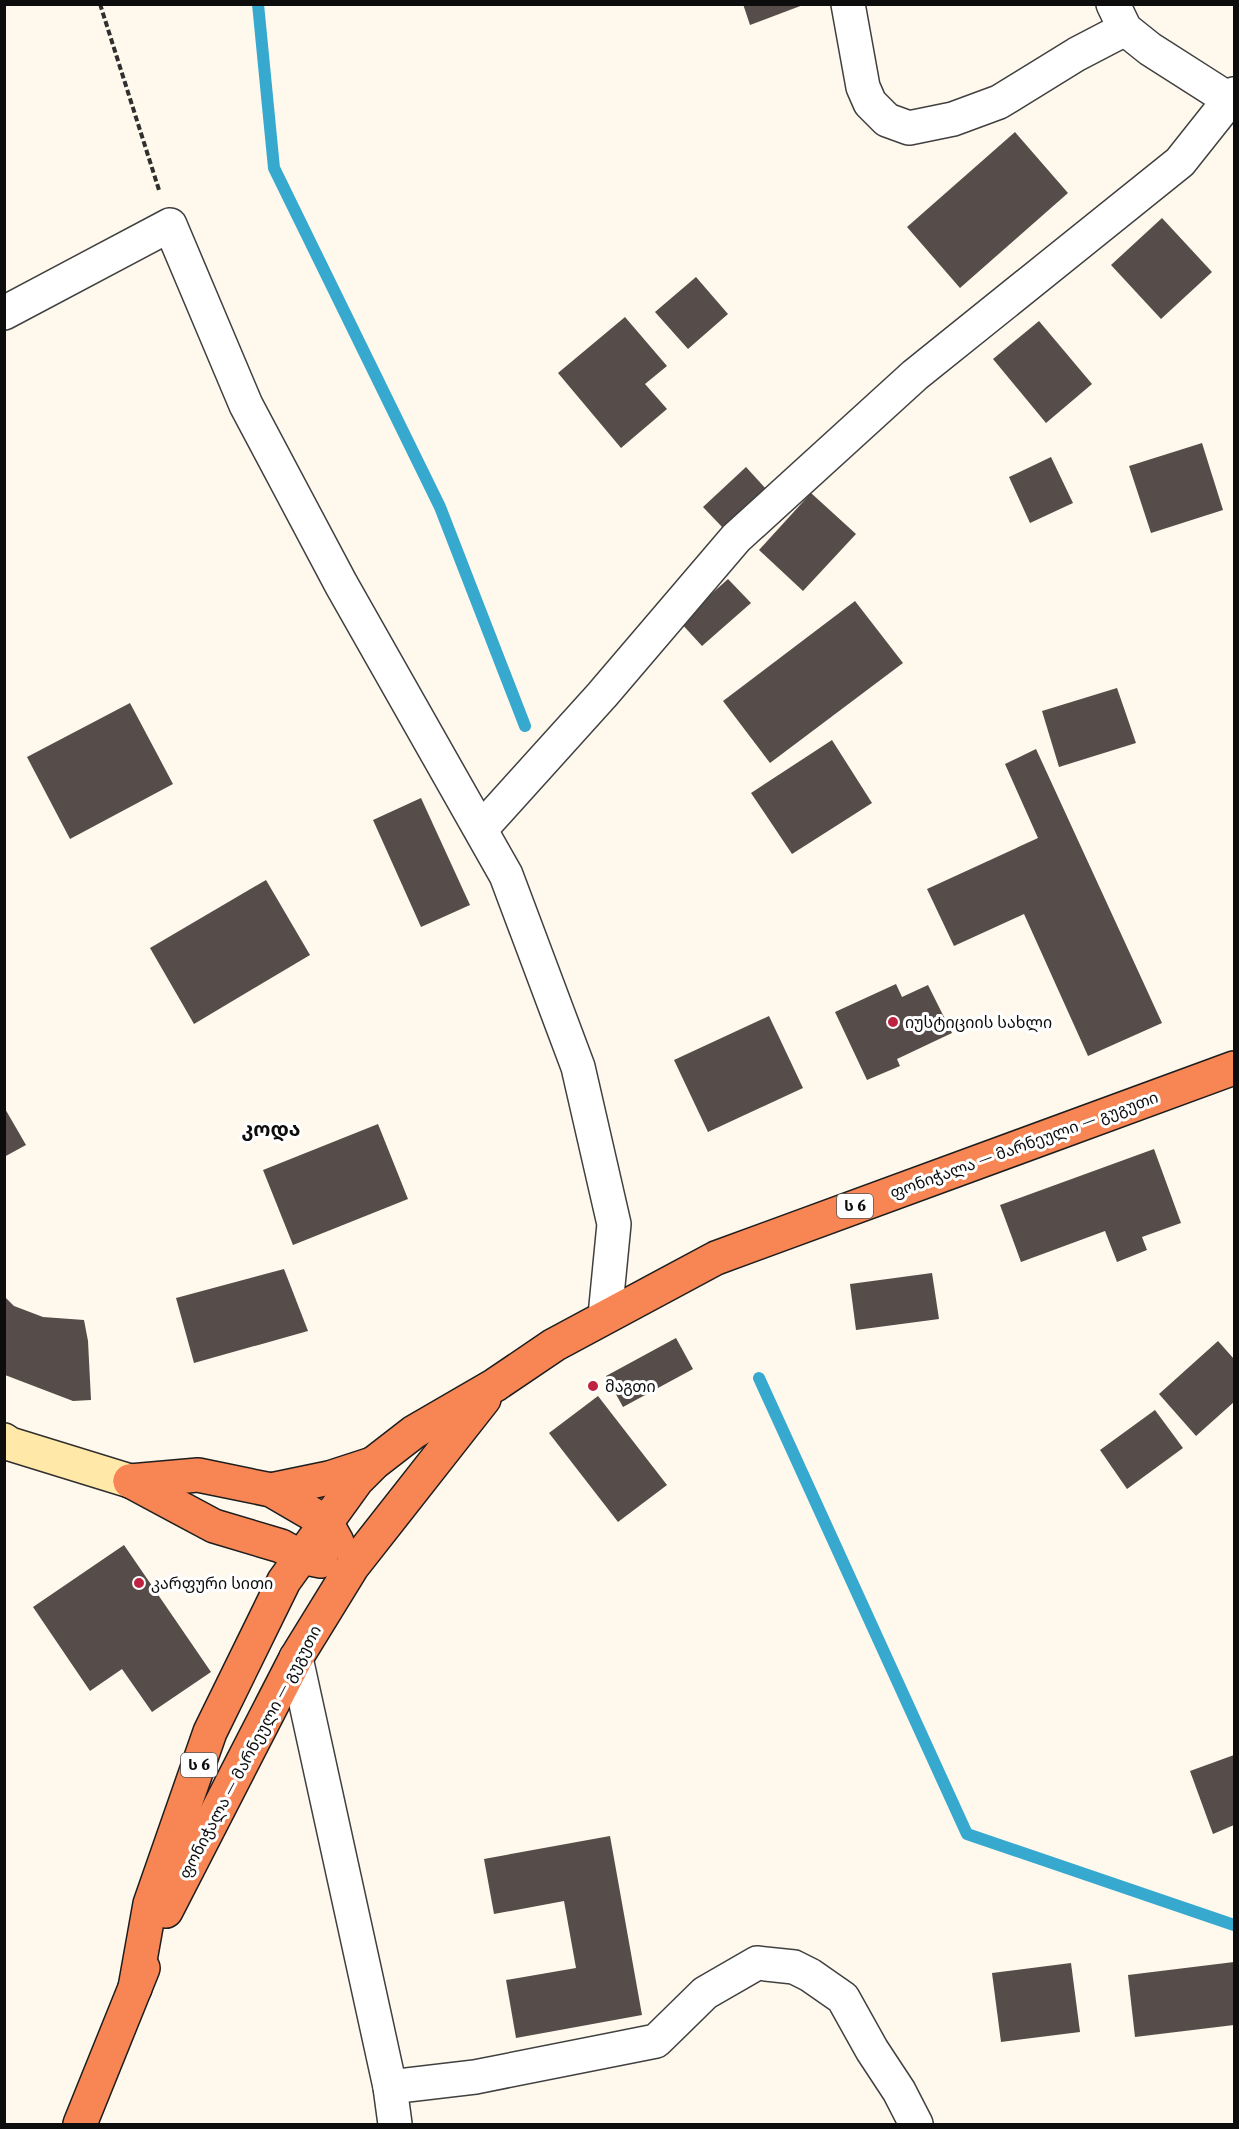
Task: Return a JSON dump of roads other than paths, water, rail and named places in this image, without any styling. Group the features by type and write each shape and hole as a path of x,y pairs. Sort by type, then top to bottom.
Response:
{"highway":[{"name":"ფონიჭალა — მარნეული — გუგუთი","path":"135,1988 150,1904 210,1732 284,1581 357,1480 374,1463 414,1432 495,1385 554,1345 716,1257 1234,1068"},
{"name":"ფონიჭალა — მარნეული — გუგუთი","path":"80,2124 166,1912 296,1658 352,1567 495,1385"},
{"path":"271,1490 329,1478 374,1463"},
{"path":"130,1481 198,1475 271,1490 326,1522 352,1567"},
{"path":"130,1481 214,1527 281,1546 301,1557 352,1567"}],"street":[{"path":"480,829 602,695 736,538 915,375 1180,162 1232,97 1150,49 1119,16 1077,54 999,102 953,119 909,128 887,120 870,103 863,87 848,4"},
{"path":"4,313 170,225 246,405 341,584 506,875 578,1067 614,1224 605,1316"},
{"path":"6,1444 130,1481"},
{"path":"296,1658 390,2087 396,2124"},
{"path":"390,2087 475,2077 656,2041 705,1993 757,1963 794,1967 843,1998 872,2050 899,2091 916,2124"}],"waterway":[{"path":"258,4 274,168 440,507 525,726"},
{"path":"759,1378 967,1834 1234,1925"}],"place":[{"name":"იუსტიციის სახლი","path":"893,1022"},
{"name":"მაგთი","path":"593,1386"},
{"name":"კარფური სითი","path":"139,1583"}],"district":[{"name":"კოდა","path":"271,1129"}]}
